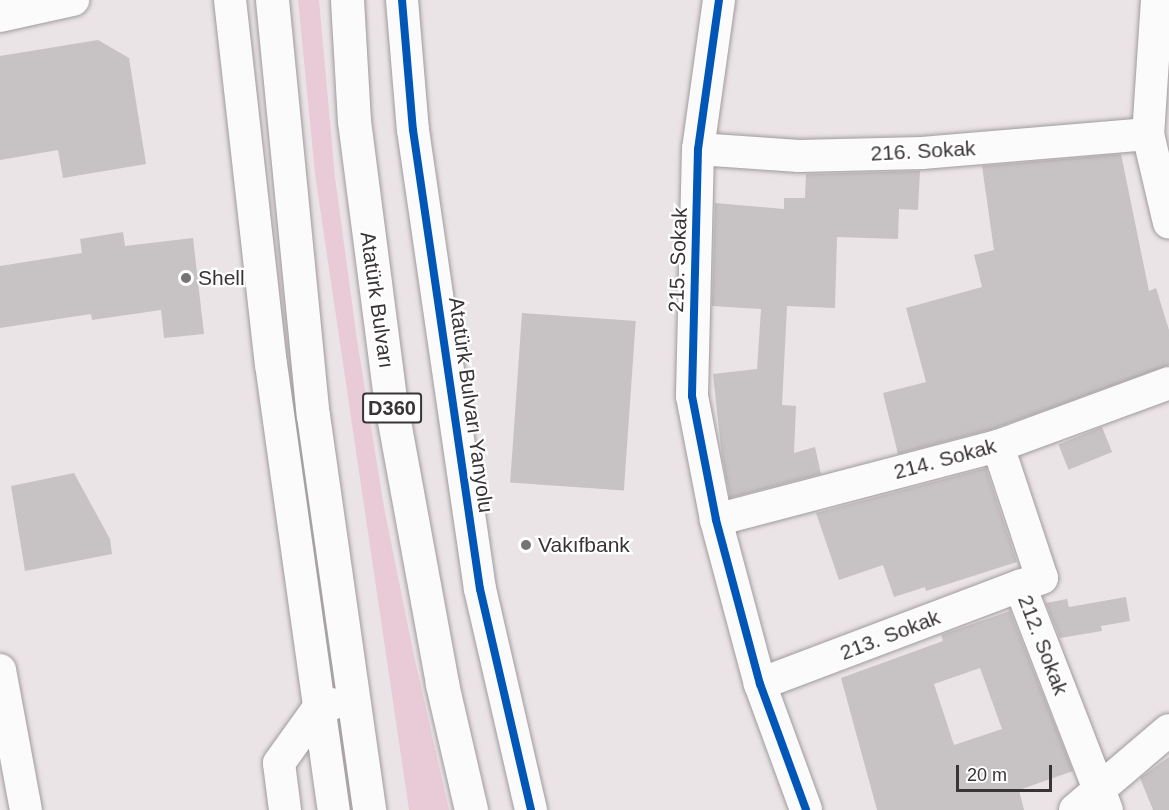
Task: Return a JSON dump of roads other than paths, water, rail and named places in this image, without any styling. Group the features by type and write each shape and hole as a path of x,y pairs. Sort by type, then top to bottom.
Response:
{"highway":[{"path":"272,0 313,415 369,810"},
{"name":"Atatürk Bulvarı","path":"347,0 354,121 391,405 442,684 471,810"}],"street":[{"path":"0,16 73,0"},
{"path":"230,0 271,364 334,810"},
{"name":"Atatürk Bulvarı Yanyolu","path":"402,0 412,130 480,589 531,810"},
{"name":"215. Sokak","path":"719,0 698,150 692,396 716,520 760,684 806,810"},
{"path":"1156,0 1148,134 1169,223"},
{"name":"216. Sokak","path":"698,150 799,156 922,153 1148,134"},
{"name":"214. Sokak","path":"716,520 998,446 1169,383"},
{"name":"212. Sokak","path":"998,446 1042,578 1020,586 1103,799"},
{"name":"213. Sokak","path":"760,684 1020,586"},
{"path":"0,670 26,810"},
{"path":"285,810 279,763 320,706 353,701"},
{"path":"1075,810 1103,799 1169,730"}],"place":[{"name":"Shell","path":"186,278"},
{"name":"Vakıfbank","path":"526,545"}]}
